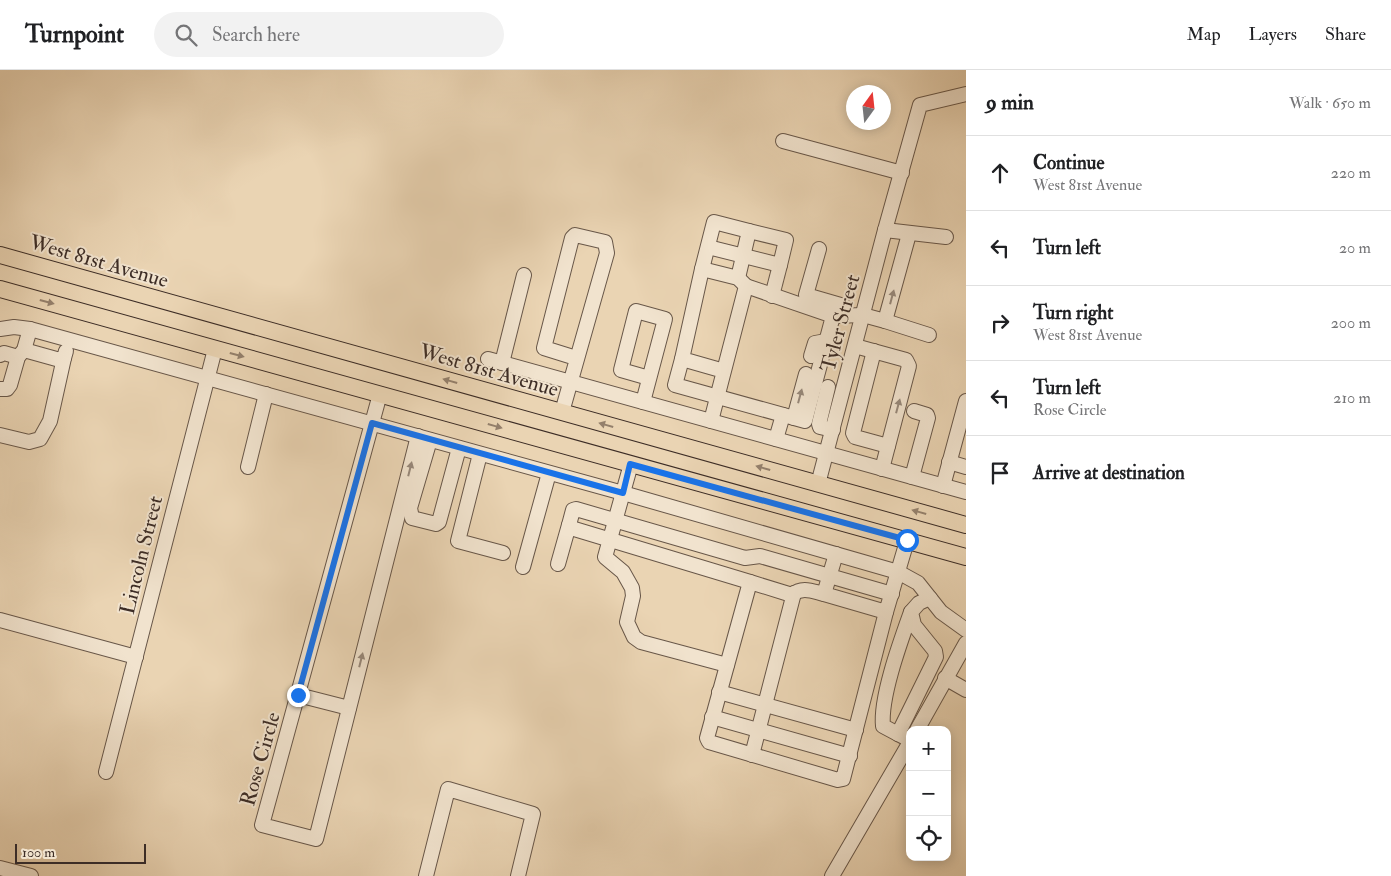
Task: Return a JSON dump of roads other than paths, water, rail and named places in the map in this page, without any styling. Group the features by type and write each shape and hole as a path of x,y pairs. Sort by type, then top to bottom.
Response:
{"main road":[{"name":"West 81st Avenue","path":"0,255 966,526"},
{"path":"0,289 966,557"}],"street":[{"name":"Tyler Street","path":"818,484 920,106 966,94"},
{"path":"782,141 902,173"},
{"path":"772,296 786,240 714,222 675,385 805,421 826,342 837,316 844,306 806,296 819,249"},
{"path":"885,230 946,237"},
{"path":"711,421 724,370 742,282 743,256 749,231"},
{"path":"885,321 909,234"},
{"path":"562,412 607,247 605,242 575,235 572,238 544,348 576,358"},
{"path":"708,247 780,265"},
{"path":"702,269 742,282 772,296 837,316 863,315 929,335"},
{"path":"502,363 524,275"},
{"path":"642,402 649,378 665,319 636,311 621,370 649,378"},
{"path":"0,329 14,327 30,329 623,493 898,572 918,583 948,618 966,630"},
{"path":"0,389 7,389 10,385 30,329"},
{"path":"0,434 29,442 40,439 50,421 69,340"},
{"path":"811,356 815,343 826,342"},
{"path":"855,346 906,360 909,366 882,469"},
{"name":"Lincoln Street","path":"106,772 215,349"},
{"path":"874,351 853,433 855,437 888,446"},
{"path":"0,355 21,354 60,360 64,358"},
{"path":"488,358 966,492"},
{"path":"682,359 724,370"},
{"path":"776,439 789,417 806,374"},
{"path":"828,387 818,424 820,427 833,430"},
{"path":"248,467 266,394"},
{"name":"Rose Circle","path":"380,394 262,825 316,839 349,708 424,438"},
{"path":"841,398 860,402"},
{"path":"943,486 966,401"},
{"path":"912,477 928,418 927,415 914,411"},
{"path":"424,438 410,508 412,518 436,524 439,522 459,448"},
{"path":"480,454 458,541 503,553"},
{"path":"949,462 966,467"},
{"path":"630,464 605,558 623,572 632,588 633,596 627,622 634,637 641,642 727,666"},
{"path":"523,567 549,473"},
{"path":"558,564 573,510 576,509 745,558 760,556 892,594"},
{"path":"569,525 571,528 792,595 794,594"},
{"path":"750,582 707,738 709,742 752,755 838,780 843,779 886,612 907,540"},
{"path":"824,594 836,554"},
{"path":"752,755 794,594 798,590 806,590 886,612"},
{"path":"832,876 906,738 883,726 882,720 886,697 911,612 919,603 930,598"},
{"path":"910,726 936,657 936,651 914,624 911,612"},
{"path":"0,620 136,657"},
{"path":"919,726 966,643"},
{"path":"945,678 966,690"},
{"path":"719,692 856,730"},
{"path":"298,695 349,708"},
{"path":"712,717 850,756"},
{"path":"426,876 448,789 533,814 518,876"},
{"path":"0,868 31,876"}]}
